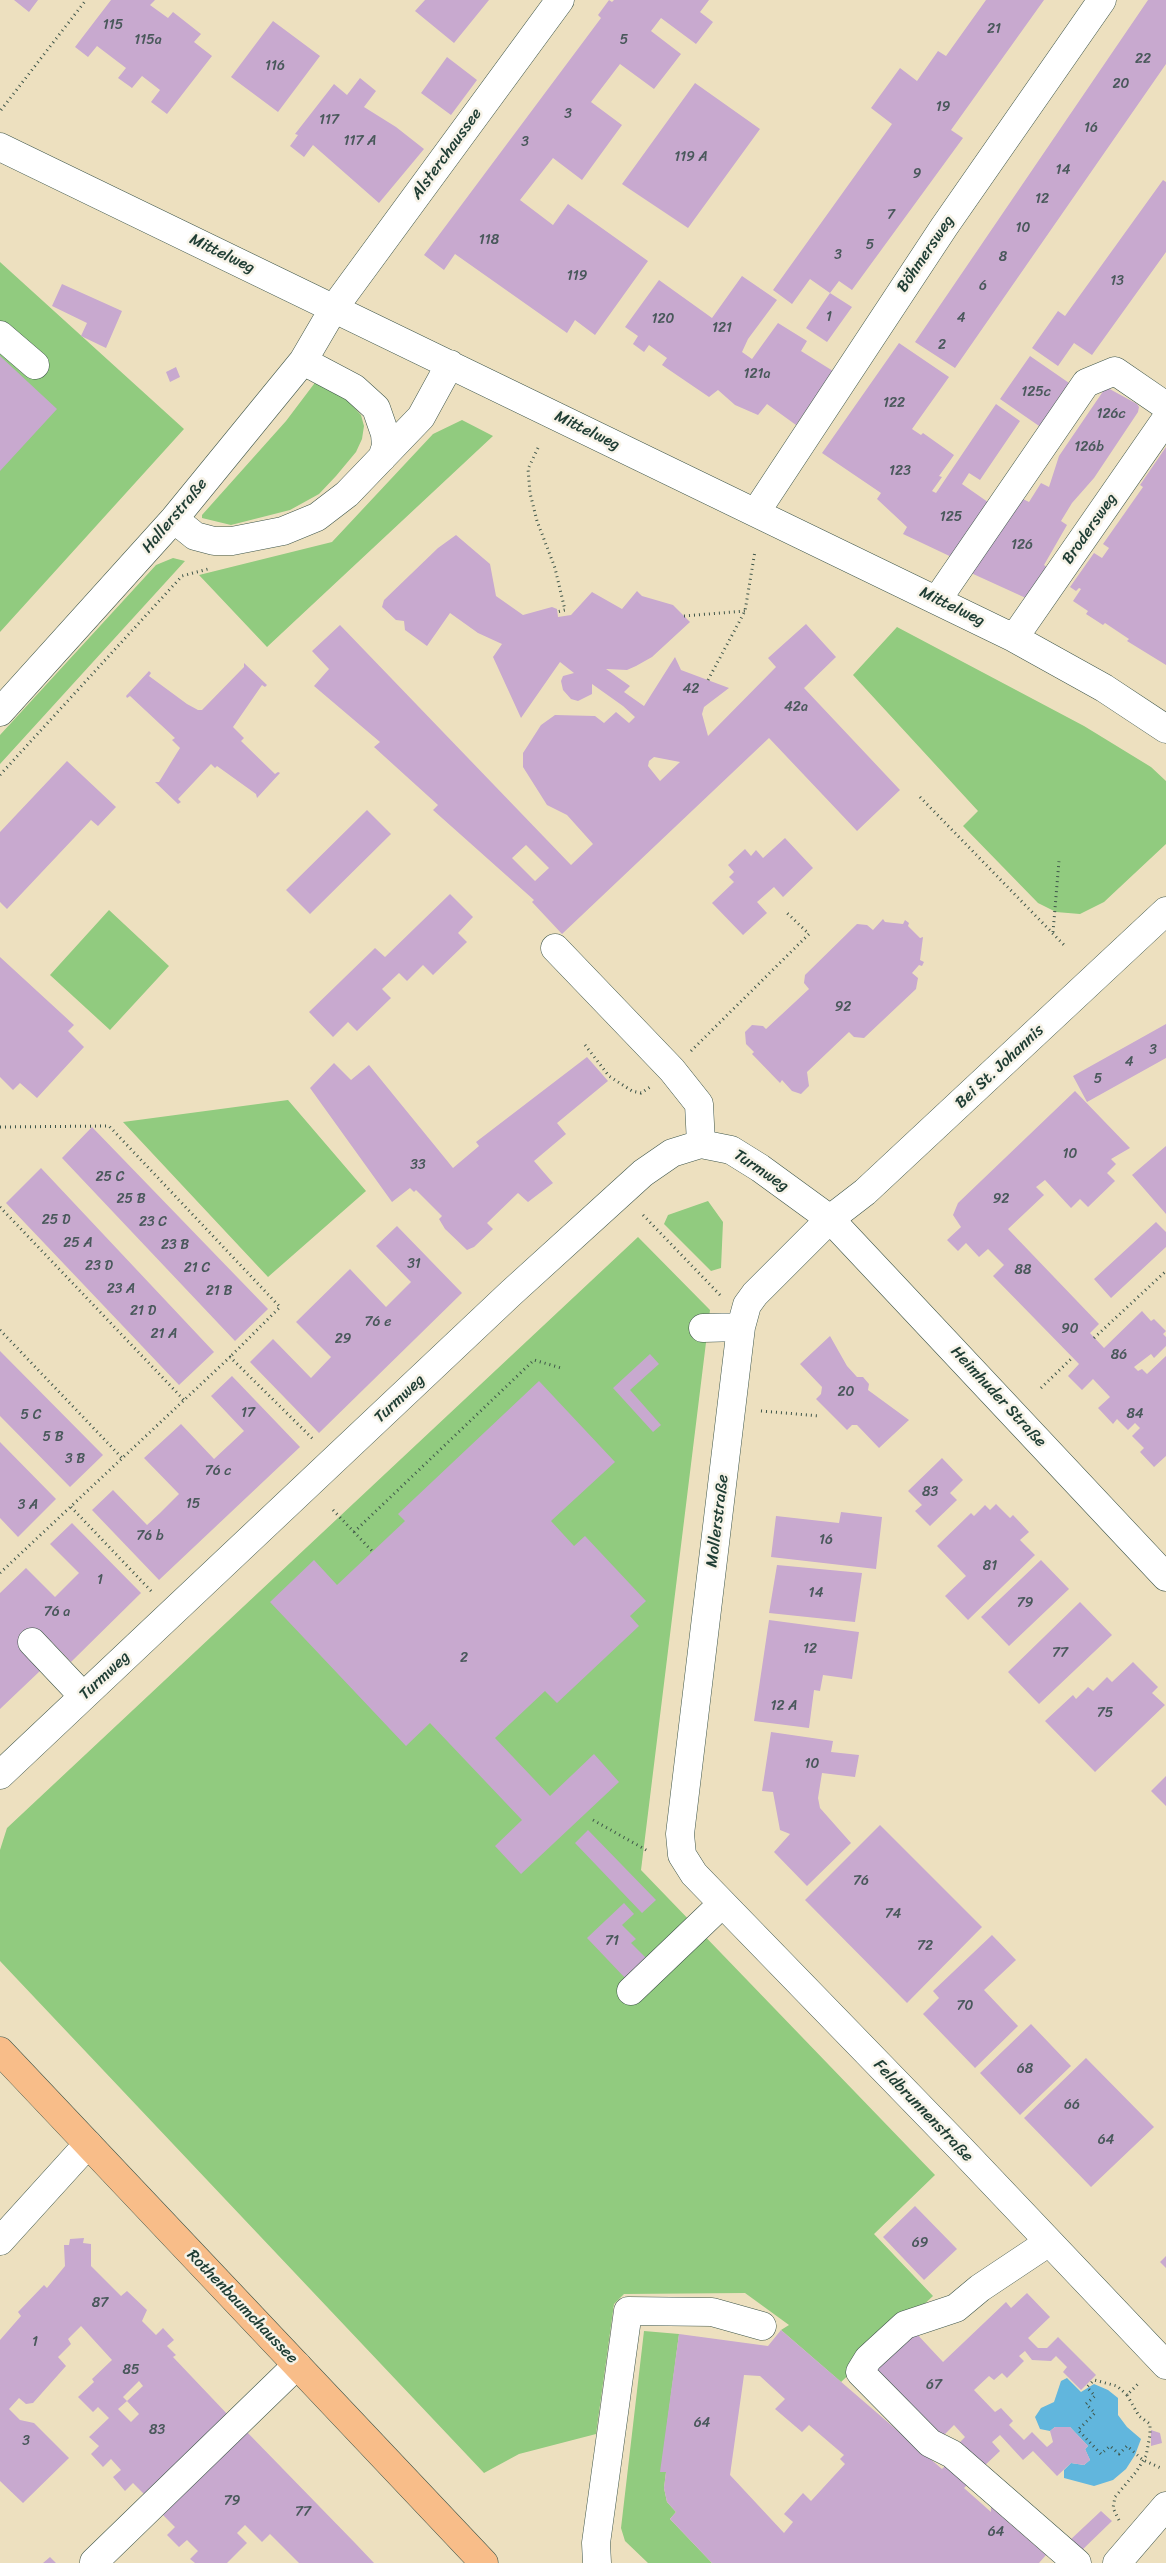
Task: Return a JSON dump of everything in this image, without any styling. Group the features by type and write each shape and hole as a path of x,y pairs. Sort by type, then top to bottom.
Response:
{"main road":[{"name":"Rothenbaumchaussee","path":"0,2051 484,2563"}],"street":[{"name":"Alsterchaussee","path":"334,308 560,0"},
{"name":"Böhmersweg","path":"756,512 944,227 1102,0"},
{"name":"Mittelweg","path":"0,147 1014,638 1104,688 1166,729"},
{"name":"Hallerstraße","path":"0,712 174,519 303,361 334,308"},
{"path":"0,335 35,365"},
{"path":"303,361 354,388 376,408 385,434 386,446 382,458"},
{"path":"174,519 195,536 214,541 232,541 283,531 330,509 421,417 450,364"},
{"path":"937,600 1086,383 1115,371 1166,406"},
{"name":"Brodersweg","path":"1014,638 1166,420"},
{"name":"Bei St. Johannis","path":"830,1219 865,1192 1166,911"},
{"path":"555,948 672,1070 699,1104 701,1144"},
{"name":"Turmweg","path":"0,1775 504,1300 643,1173 672,1153 701,1144 731,1150 760,1168 830,1219"},
{"name":"Mollerstraße","path":"682,1855 680,1834 741,1327 748,1305 755,1294 830,1219"},
{"name":"Heimhuder Straße","path":"830,1219 1166,1577"},
{"path":"703,1328 741,1327"},
{"path":"32,1642 83,1696"},
{"name":"Feldbrunnenstraße","path":"682,1855 694,1874 722,1904 1166,2365"},
{"path":"631,1991 722,1904"},
{"path":"0,2241 88,2144"},
{"path":"1049,2242 980,2288 956,2308 905,2325 868,2359 860,2372 930,2443 952,2454 1077,2563"},
{"path":"597,2563 596,2543 628,2311 712,2312 762,2326"},
{"path":"94,2562 297,2365"},
{"path":"1117,2563 1166,2506"}],"path":[{"path":"1,110 86,0"},
{"path":"538,448 528,469 530,493 565,610 557,612"},
{"path":"708,680 745,611 755,552"},
{"path":"0,775 182,576 210,569"},
{"path":"684,616 745,611"},
{"path":"920,797 1065,946"},
{"path":"1053,933 1059,861"},
{"path":"585,1045 609,1076 632,1091 641,1093 672,1070 809,934 785,911"},
{"path":"0,1127 108,1126 280,1307 123,1459 0,1573"},
{"path":"0,1207 184,1400"},
{"path":"643,1215 722,1297"},
{"path":"1094,1338 1166,1271"},
{"path":"0,1330 123,1459"},
{"path":"230,1357 315,1441"},
{"path":"1041,1388 1073,1357"},
{"path":"354,1532 534,1360 561,1368"},
{"path":"760,1411 820,1416"},
{"path":"70,1507 154,1594"},
{"path":"333,1510 373,1552"},
{"path":"593,1820 648,1851"},
{"path":"1120,2520 1113,2508 1115,2497 1136,2472 1143,2460 1146,2456 1150,2424 1139,2416 1127,2395 1117,2386 1097,2380 1087,2387 1095,2396 1086,2404 1095,2413 1078,2430 1101,2454 1110,2446 1118,2454 1127,2446 1135,2455 1143,2460 1163,2469"},
{"path":"1127,2395 1139,2383"}],"green space":[{"path":"0,262 184,429 0,632"},
{"path":"317,380 349,402 361,415 364,426 362,439 356,452 336,476 319,494 290,510 231,525 202,518 202,515 286,421"},
{"path":"462,420 493,436 267,647 199,575 332,542 433,434"},
{"path":"173,558 185,561 0,764 0,735 156,565"},
{"path":"897,627 1084,726 1151,767 1166,781 1166,844 1104,902 1080,914 1056,912 1038,903 963,826 978,811 853,675"},
{"path":"109,910 169,966 110,1030 50,975"},
{"path":"288,1100 366,1191 268,1277 123,1122"},
{"path":"708,1201 723,1222 721,1268 711,1271 664,1224 668,1215"},
{"path":"638,1237 710,1310 641,1870 935,2175 874,2234 933,2296 841,2382 781,2330 789,2325 745,2293 624,2294 614,2304 596,2434 519,2454 484,2473 0,1961 0,1850 7,1828"},
{"path":"644,2331 679,2334 661,2471 666,2472 664,2488 667,2502 676,2512 670,2519 712,2563 648,2563 625,2541 621,2528"}],"water":[{"path":"1067,2378 1081,2392 1094,2384 1108,2390 1118,2398 1118,2415 1127,2427 1141,2439 1135,2455 1126,2469 1113,2480 1094,2486 1064,2478 1064,2470 1071,2463 1084,2465 1090,2460 1085,2449 1088,2446 1070,2427 1055,2427 1050,2431 1040,2429 1035,2417 1041,2408 1054,2402 1061,2381"}],"building":[{"path":"14,0 38,0 29,12"},
{"path":"111,0 155,0 150,5 168,18 173,12 201,34 194,42 212,56 167,114 151,102 160,90 142,76 132,88 118,78 126,68 97,46 88,57 75,47"},
{"path":"425,0 489,0 454,43 415,11"},
{"path":"609,0 612,2 614,0 709,0 700,12 713,22 696,44 661,18 651,31 681,54 654,89 620,64 591,102 622,125 582,180 553,158 520,200 553,225 568,204 648,261 595,335 575,320 567,333 455,254 444,270 424,255 601,18 598,15"},
{"path":"986,0 1044,0 951,130 963,138 852,290 839,281 830,293 810,279 792,304 773,290 892,124 871,108 900,68 917,81 938,51 946,56"},
{"path":"1148,0 1166,0 1166,64 955,368 915,342"},
{"path":"273,21 320,56 278,112 231,77"},
{"path":"447,57 477,80 451,115 421,93"},
{"path":"360,78 376,91 364,107 396,127 424,149 379,203 313,145 304,157 290,146 298,135 295,134 334,84 347,95"},
{"path":"695,83 760,129 688,228 622,184"},
{"path":"1163,180 1166,182 1166,252 1092,355 1074,343 1058,366 1032,348 1058,311 1065,316"},
{"path":"742,276 777,300 748,339 742,352 752,359 778,323 807,341 801,351 833,371 796,425 767,404 758,415 735,405 718,390 709,397 662,365 667,358 649,345 644,352 633,344 638,336 625,327 659,280 712,318"},
{"path":"62,284 122,311 106,348 81,336 87,323 52,306"},
{"path":"830,293 852,307 827,342 806,328"},
{"path":"899,343 949,377 912,429 921,435 923,433 954,455 939,476 942,477 932,491 936,493 996,404 1020,421 980,480 969,473 962,484 995,507 960,561 903,534 907,527 877,499 881,493 822,453"},
{"path":"0,356 57,409 0,471"},
{"path":"1030,356 1072,385 1042,428 1000,399"},
{"path":"176,367 180,377 170,382 166,372"},
{"path":"1106,387 1137,404 1139,407 1138,412 1094,478 1072,503 1061,521 1067,525 1044,565 1048,568 1028,599 971,573 1023,499 1029,502 1041,483 1049,487 1059,456"},
{"path":"1166,447 1166,665 1127,641 1129,639 1105,623 1103,625 1086,614 1088,611 1073,601 1081,589 1079,588 1076,591 1070,587 1094,553 1102,558 1109,548 1103,544 1143,487 1140,485"},
{"path":"456,535 490,564 496,596 523,615 552,607 557,609 558,617 571,615 592,592 622,609 637,591 642,596 673,605 690,622 652,657 636,666 627,670 606,669 630,686 624,692 644,706 675,657 681,670 729,688 704,707 702,714 708,736 776,667 768,658 806,624 836,657 804,688 900,790 857,831 769,738 562,934 532,902 534,900 433,810 438,805 374,747 380,742 314,686 329,669 312,651 340,625 571,865 593,844 567,815 547,805 523,767 523,753 541,725 555,715 595,716 604,723 616,712 629,723 635,717 592,684 592,694 578,701 571,699 563,690 561,681 563,676 574,673 560,662 521,718 493,657 502,644 478,633 450,613 427,646 405,630 404,621 396,620 382,607 384,600 438,548","holes":["654,757 680,762 660,781 648,766 649,761","526,845 549,868 535,881 512,858"]},
{"path":"244,663 267,685 265,687 262,685 233,727 244,738 241,741 275,774 280,773 257,798 256,794 217,766 215,768 211,764 178,799 181,802 178,804 155,782 159,782 180,748 172,740 175,738 130,696 127,698 126,696 149,671 151,673 149,676 187,704 202,710 244,667"},
{"path":"67,761 116,807 98,826 91,820 7,909 0,902 0,832"},
{"path":"367,810 391,834 310,914 286,890"},
{"path":"785,838 813,868 783,897 774,887 757,902 767,913 743,935 712,903 734,882 729,877 734,872 728,865 745,849 751,856 756,850 763,858"},
{"path":"450,894 473,917 458,933 467,942 433,975 423,965 407,981 399,973 382,989 391,998 357,1031 348,1022 333,1037 309,1012 375,948 385,957"},
{"path":"883,919 885,922 903,924 905,920 909,923 908,926 920,938 923,937 920,960 924,962 922,966 919,965 912,973 918,978 916,989 864,1038 854,1037 849,1032 807,1072 809,1086 801,1094 792,1091 782,1080 780,1083 752,1054 754,1052 746,1044 745,1032 752,1025 763,1026 766,1029 809,989 804,983 805,975 857,924 867,925 873,930"},
{"path":"0,957 74,1025 68,1031 84,1047 37,1098 20,1083 13,1090 0,1077"},
{"path":"1166,1024 1166,1058 1087,1102 1073,1076"},
{"path":"587,1057 608,1081 557,1123 566,1134 534,1161 553,1183 528,1202 518,1193 487,1223 493,1229 474,1247 467,1250 445,1229 439,1219 442,1216 416,1190 414,1192 410,1188 392,1202 310,1088 334,1063 351,1080 369,1065 453,1168 479,1146 476,1142"},
{"path":"1075,1091 1130,1148 1111,1159 1116,1164 1107,1173 1115,1181 1088,1207 1080,1199 1071,1208 1045,1180 1036,1187 1044,1195 1008,1229 1099,1324 1090,1333 1104,1348 1142,1311 1151,1321 1154,1319 1166,1331 1163,1334 1166,1337 1166,1346 1154,1358 1151,1354 1134,1367 1138,1371 1142,1369 1147,1374 1166,1356 1166,1456 1154,1467 1140,1452 1144,1448 1132,1436 1140,1428 1135,1423 1128,1430 1117,1419 1113,1424 1098,1408 1110,1397 1093,1379 1082,1390 1068,1376 1079,1364 993,1276 1004,1265 988,1249 979,1257 966,1243 958,1251 947,1240 961,1227 953,1215 958,1203"},
{"path":"92,1127 268,1309 235,1341 62,1158"},
{"path":"1166,1146 1166,1214 1132,1175"},
{"path":"41,1168 214,1352 179,1385 6,1203"},
{"path":"1156,1222 1166,1232 1166,1247 1111,1298 1094,1279"},
{"path":"397,1226 462,1293 319,1433 250,1362 273,1339 311,1378 331,1357 296,1322 350,1269 386,1307 411,1282 376,1246"},
{"path":"830,1336 847,1366 857,1377 863,1377 869,1384 868,1390 909,1420 879,1448 857,1425 852,1425 847,1430 816,1399 821,1394 822,1387 800,1364"},
{"path":"0,1351 103,1455 70,1487 0,1416"},
{"path":"650,1354 659,1364 630,1390 661,1425 653,1432 613,1388"},
{"path":"232,1376 300,1447 159,1580 92,1510 113,1490 147,1525 160,1513 179,1494 144,1458 181,1424 214,1459 244,1431 211,1396"},
{"path":"539,1381 615,1462 551,1521 574,1546 585,1536 646,1601 630,1616 639,1626 557,1703 545,1691 495,1738 550,1796 594,1754 619,1782 521,1874 495,1846 522,1820 430,1723 406,1746 270,1602 314,1560 337,1585 405,1521 398,1514"},
{"path":"0,1442 56,1499 18,1537 0,1518"},
{"path":"942,1458 963,1480 950,1493 957,1500 930,1526 915,1511 922,1505 908,1491"},
{"path":"996,1504 1010,1518 1013,1515 1029,1532 1020,1540 1035,1555 968,1620 945,1596 966,1576 937,1546 971,1513 974,1516 985,1505 990,1510"},
{"path":"841,1512 882,1517 876,1569 771,1557 776,1516 839,1523"},
{"path":"72,1523 141,1593 71,1662 42,1632 23,1650 41,1670 0,1709 0,1593 26,1568 55,1597 79,1573 50,1544"},
{"path":"1041,1560 1069,1589 1009,1646 981,1617"},
{"path":"777,1565 862,1573 855,1622 769,1613"},
{"path":"1080,1602 1112,1635 1039,1704 1008,1672"},
{"path":"769,1620 859,1632 852,1679 823,1675 820,1691 814,1690 809,1728 754,1721"},
{"path":"1133,1662 1158,1687 1152,1693 1165,1705 1095,1772 1045,1721 1073,1695 1076,1699 1088,1687 1093,1691 1107,1677 1112,1682"},
{"path":"771,1732 833,1741 831,1752 859,1755 855,1777 822,1773 818,1798 820,1808 851,1843 807,1886 774,1852 790,1834 780,1830 773,1792 762,1791"},
{"path":"1166,1776 1166,1806 1151,1791"},
{"path":"880,1825 982,1927 907,2003 805,1900"},
{"path":"588,1830 656,1900 642,1913 575,1843"},
{"path":"624,1903 634,1914 622,1925 636,1939 631,1943 647,1959 626,1979 587,1938"},
{"path":"992,1935 1016,1960 984,1990 1018,2026 975,2068 923,2014 939,1998 933,1991"},
{"path":"1031,2024 1071,2066 1020,2115 980,2073"},
{"path":"1086,2058 1154,2127 1091,2187 1024,2118"},
{"path":"915,2206 957,2249 924,2280 883,2237"},
{"path":"84,2238 83,2243 91,2244 91,2266 121,2296 127,2291 147,2310 142,2321 156,2335 163,2328 174,2340 167,2346 176,2355 173,2357 230,2417 146,2496 133,2483 125,2491 113,2477 121,2470 111,2459 103,2467 91,2454 99,2446 89,2437 109,2418 98,2407 93,2412 78,2397 94,2382 92,2379 112,2360 81,2326 68,2339 71,2344 58,2357 66,2366 33,2403 26,2404 19,2398 9,2409 20,2420 34,2423 69,2458 23,2503 0,2481 0,2340 21,2316 18,2312 44,2285 47,2288 65,2266 64,2245 69,2245 70,2239","holes":["139,2381 143,2386 127,2401 123,2397","127,2401 139,2414 131,2422 118,2409"]},
{"path":"1166,2256 1166,2268 1160,2262"},
{"path":"1027,2293 1050,2317 1028,2338 1038,2348 1047,2348 1058,2337 1096,2375 1081,2390 1063,2372 1067,2367 1056,2356 1051,2361 1032,2360 1025,2351 1019,2356 1024,2361 1007,2378 1002,2373 994,2380 989,2376 974,2390 995,2412 1001,2408 1013,2421 1009,2425 1024,2440 1032,2432 1047,2447 1053,2442 1050,2431 1055,2427 1070,2427 1088,2446 1085,2449 1090,2460 1084,2465 1071,2463 1057,2476 1033,2451 1023,2460 1000,2435 992,2442 1000,2451 981,2469 958,2444 965,2437 954,2425 940,2439 874,2370 915,2332 943,2362 1006,2302 1011,2308"},
{"path":"781,2330 942,2469 946,2465 968,2484 964,2488 991,2512 991,2507 1046,2555 1039,2563 712,2563 670,2519 676,2512 667,2502 664,2488 666,2472 660,2472 679,2334 768,2346","holes":["744,2375 760,2376 785,2399 775,2409 802,2432 809,2425 844,2455 840,2459 845,2464 811,2501 803,2493 784,2514 793,2522 784,2533 730,2475"]},
{"path":"245,2430 374,2563 299,2563 270,2534 262,2542 245,2525 237,2533 247,2543 227,2563 195,2563 190,2559 198,2551 187,2540 179,2547 167,2535 175,2527 161,2513"},
{"path":"1151,2430 1160,2433 1162,2443 1151,2446"},
{"path":"1101,2511 1112,2521 1079,2553 1069,2541"},
{"path":"50,2557 56,2563 43,2563"}]}
